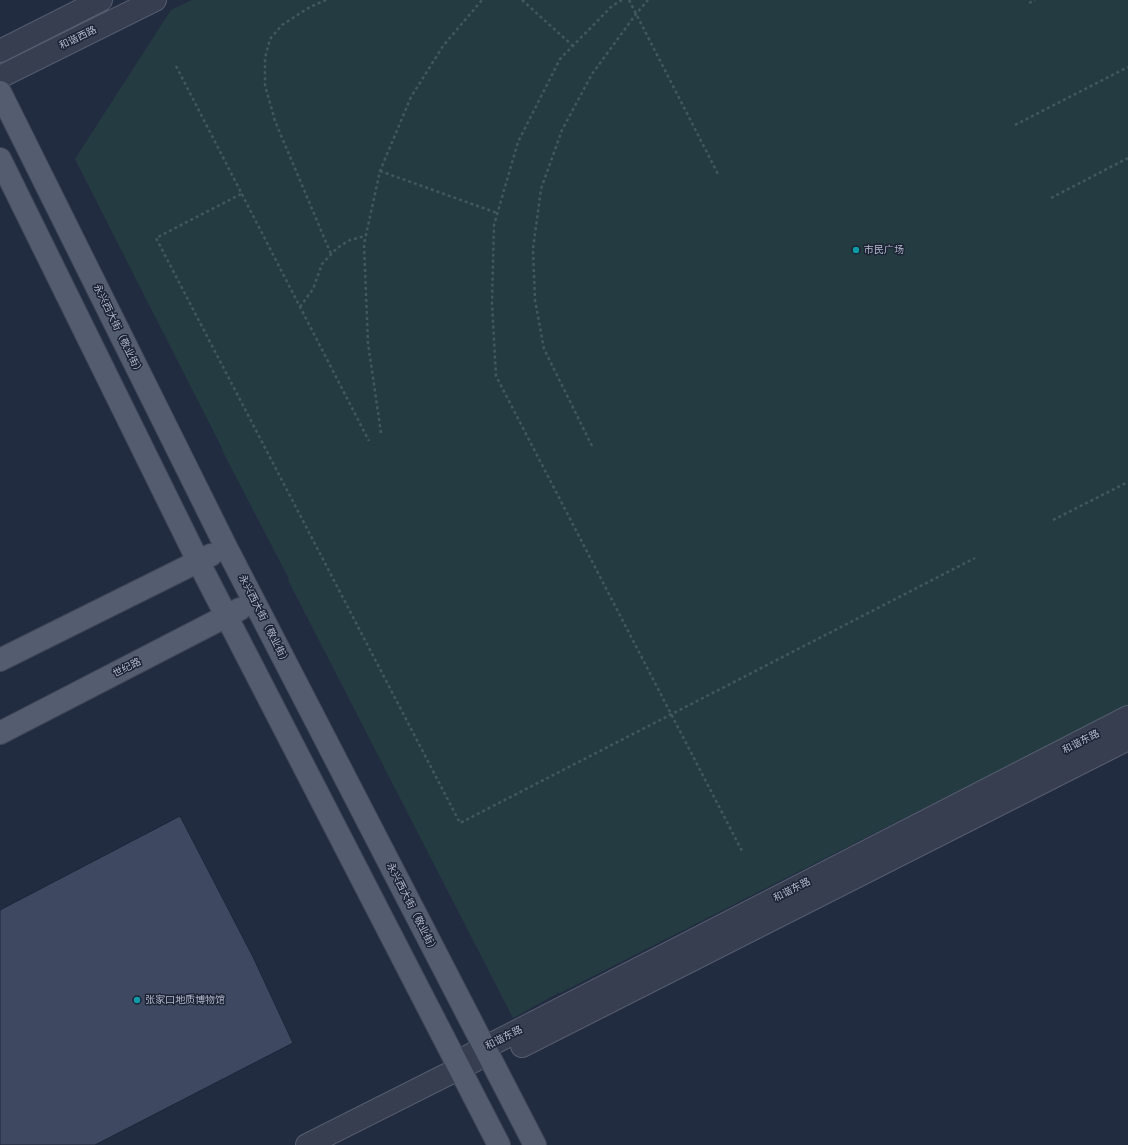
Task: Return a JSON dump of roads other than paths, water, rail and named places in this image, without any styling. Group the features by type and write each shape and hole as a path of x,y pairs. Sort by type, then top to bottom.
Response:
{"main road":[{"name":"永兴西大街（敬业街）","path":"0,92 226,547 535,1145"},
{"path":"0,159 198,561 499,1145"},
{"path":"0,660 226,547"},
{"name":"世纪路","path":"0,733 254,601"}],"street":[{"path":"0,51 101,0"},
{"name":"和谐西路","path":"0,77 155,0"},
{"name":"和谐东路","path":"307,1145 1124,734"}],"place":[{"name":"市民广场","path":"856,250"},
{"name":"张家口地质博物馆","path":"137,1000"}]}
